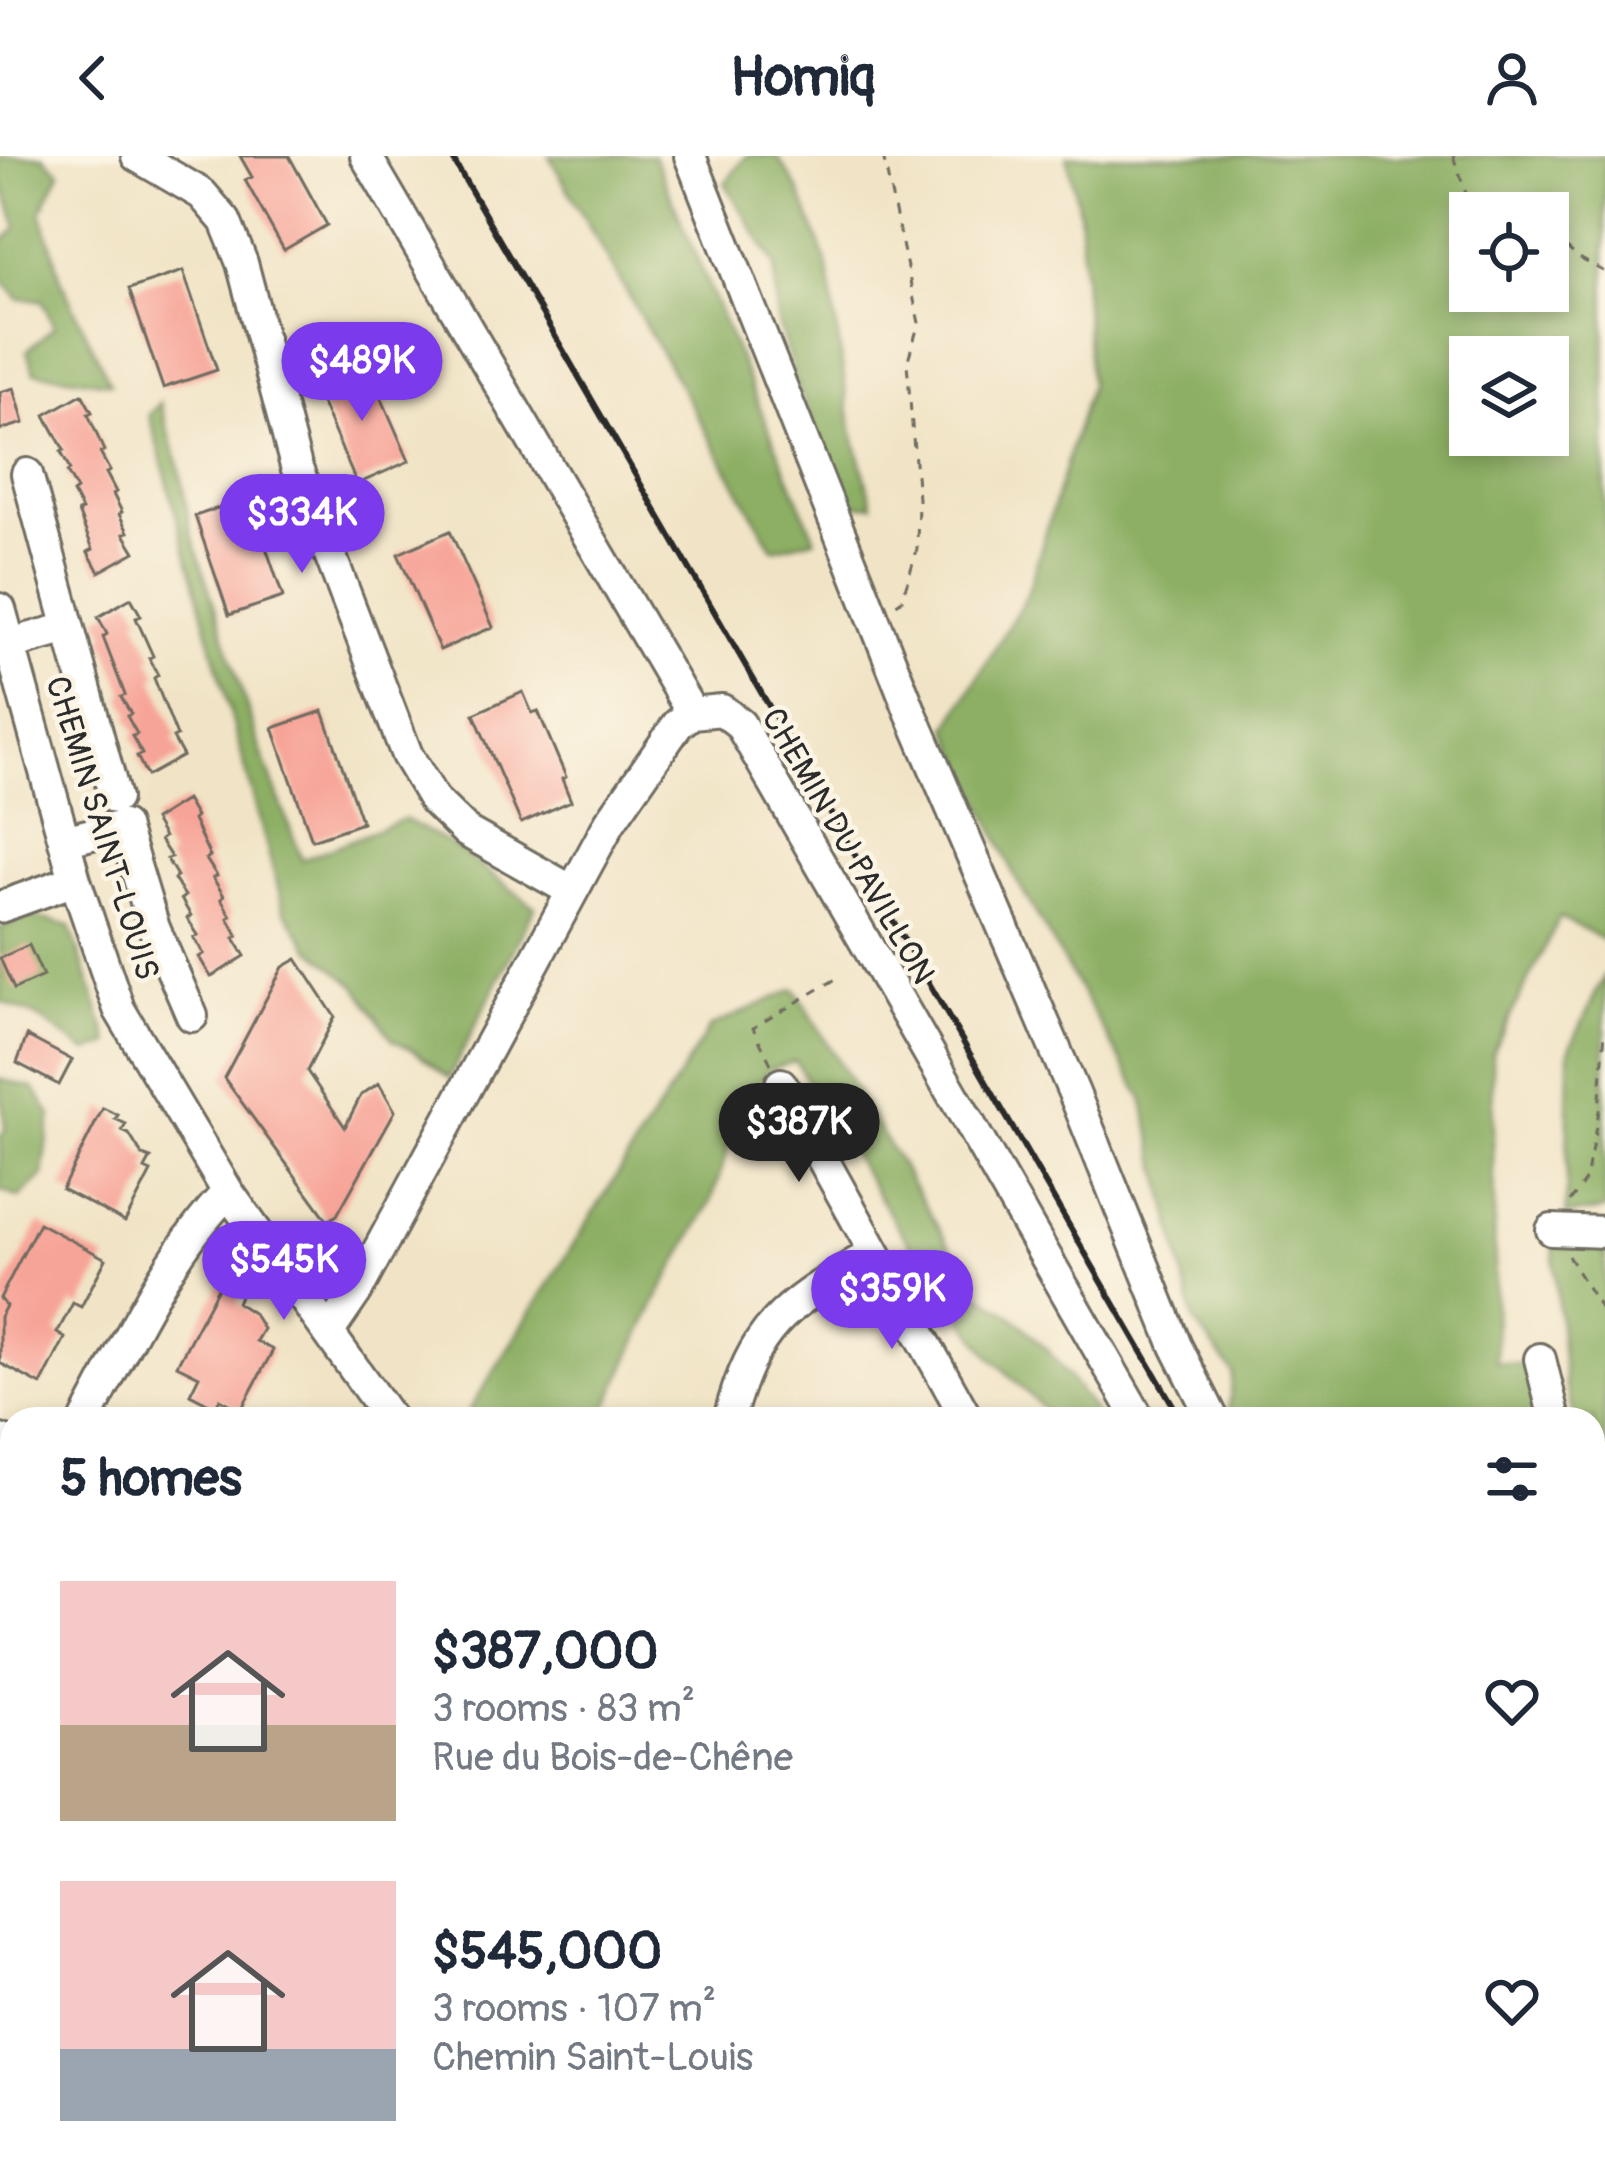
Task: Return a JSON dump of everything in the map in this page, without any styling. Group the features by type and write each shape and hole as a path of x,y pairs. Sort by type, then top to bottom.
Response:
{"street":[{"path":"137,156 202,194 225,220 242,263 296,466 407,755 434,800 467,832 572,891"},
{"path":"330,1330 356,1292 572,891 647,763 677,724 692,713 366,156"},
{"path":"690,156 873,619 1176,1346 1207,1407"},
{"path":"27,474 115,798"},
{"name":"CHEMIN SAINT-LOUIS","path":"0,609 74,880 119,1009 228,1192 382,1407"},
{"path":"10,644 68,628"},
{"name":"CHEMIN DU PAVILLON","path":"692,713 722,710 740,724 1132,1407"},
{"path":"64,841 123,826 154,928 192,1016"},
{"path":"0,907 74,880"},
{"path":"782,1084 960,1407"},
{"path":"93,1407 171,1265 228,1192"},
{"path":"1552,1230 1605,1232"},
{"path":"734,1407 761,1335 799,1299 873,1253"},
{"path":"1540,1359 1552,1407"}],"path":[{"path":"873,619 902,601 917,549 918,500 907,363 919,323 884,156"},
{"path":"1453,156 1464,192"},
{"path":"1569,250 1605,272"},
{"path":"782,1084 753,1028 841,976"},
{"path":"1605,1031 1599,1111 1586,1179 1552,1230 1605,1316"}],"green space":[{"path":"0,156 43,156 60,172 41,211 63,285 110,383 34,372 27,351 54,327 42,300 19,299 0,278 0,244 17,228 0,176"},
{"path":"549,156 654,156 815,539 773,549"},
{"path":"746,156 777,156 799,191 827,262 851,426 873,505 846,505 796,381 777,320 775,265 725,183"},
{"path":"1067,156 1605,156 1605,941 1560,917 1492,1053 1496,1362 1535,1366 1545,1407 1229,1407 1233,1373 1194,1321 1143,1099 1015,877 948,727 1027,595 1090,385 1079,211"},
{"path":"160,403 179,466 191,532 260,749 302,860 404,819 452,845 535,907 449,1078 393,1040 355,985 310,948 284,910 149,415"},
{"path":"31,916 70,926 110,1044 87,1052 36,1016 0,1001 0,928"},
{"path":"1605,974 1605,1210 1566,1215 1569,1050"},
{"path":"795,989 977,1292 1031,1333 1091,1407 1042,1407 990,1356 895,1223 795,1061 767,1070 729,1145 711,1202 656,1301 607,1407 471,1407 710,1027"},
{"path":"0,1079 34,1088 51,1115 43,1176 19,1198 0,1190 0,1137 5,1130"},
{"path":"1605,1246 1605,1407 1571,1407 1553,1247"}],"building":[{"path":"240,156 289,156 327,225 284,250 245,180 252,177"},
{"path":"183,271 217,370 163,388 129,289"},
{"path":"367,365 409,461 357,484 315,388"},
{"path":"14,388 24,423 0,430 0,392"},
{"path":"82,394 110,471 106,473 128,532 124,534 135,552 99,572 88,552 93,549 78,512 82,510 73,493 77,490 67,472 64,450 45,415"},
{"path":"249,498 283,597 229,615 195,516"},
{"path":"450,531 493,627 440,650 398,554"},
{"path":"131,598 141,616 136,618 153,656 149,658 158,675 154,678 177,736 173,738 183,756 147,776 137,756 142,754 132,736 137,734 127,716 131,714 121,697 125,695 98,617"},
{"path":"523,692 532,713 538,711 571,801 521,823 474,714"},
{"path":"323,711 362,823 312,840 273,728"},
{"path":"186,800 238,936 234,938 245,956 211,977 199,957 204,954 194,938 198,935 187,918 191,916 181,899 185,896 174,879 177,876 167,859 171,857 154,820"},
{"path":"29,945 43,976 14,989 0,958"},
{"path":"297,959 335,1017 307,1071 345,1127 361,1095 379,1083 395,1111 337,1215 328,1221 224,1078 283,967"},
{"path":"27,1036 72,1060 59,1085 17,1063"},
{"path":"103,1108 118,1115 115,1119 126,1124 122,1131 142,1155 151,1158 145,1169 151,1172 125,1222 62,1189"},
{"path":"39,1223 106,1259 81,1307 73,1303 57,1333 65,1338 41,1385 0,1363 0,1317 6,1306 0,1298"},
{"path":"221,1282 241,1293 237,1303 254,1314 263,1329 256,1341 273,1350 243,1407 220,1399 215,1407 190,1394 199,1376 177,1365"}],"railway":[{"path":"451,156 1174,1407"}]}
